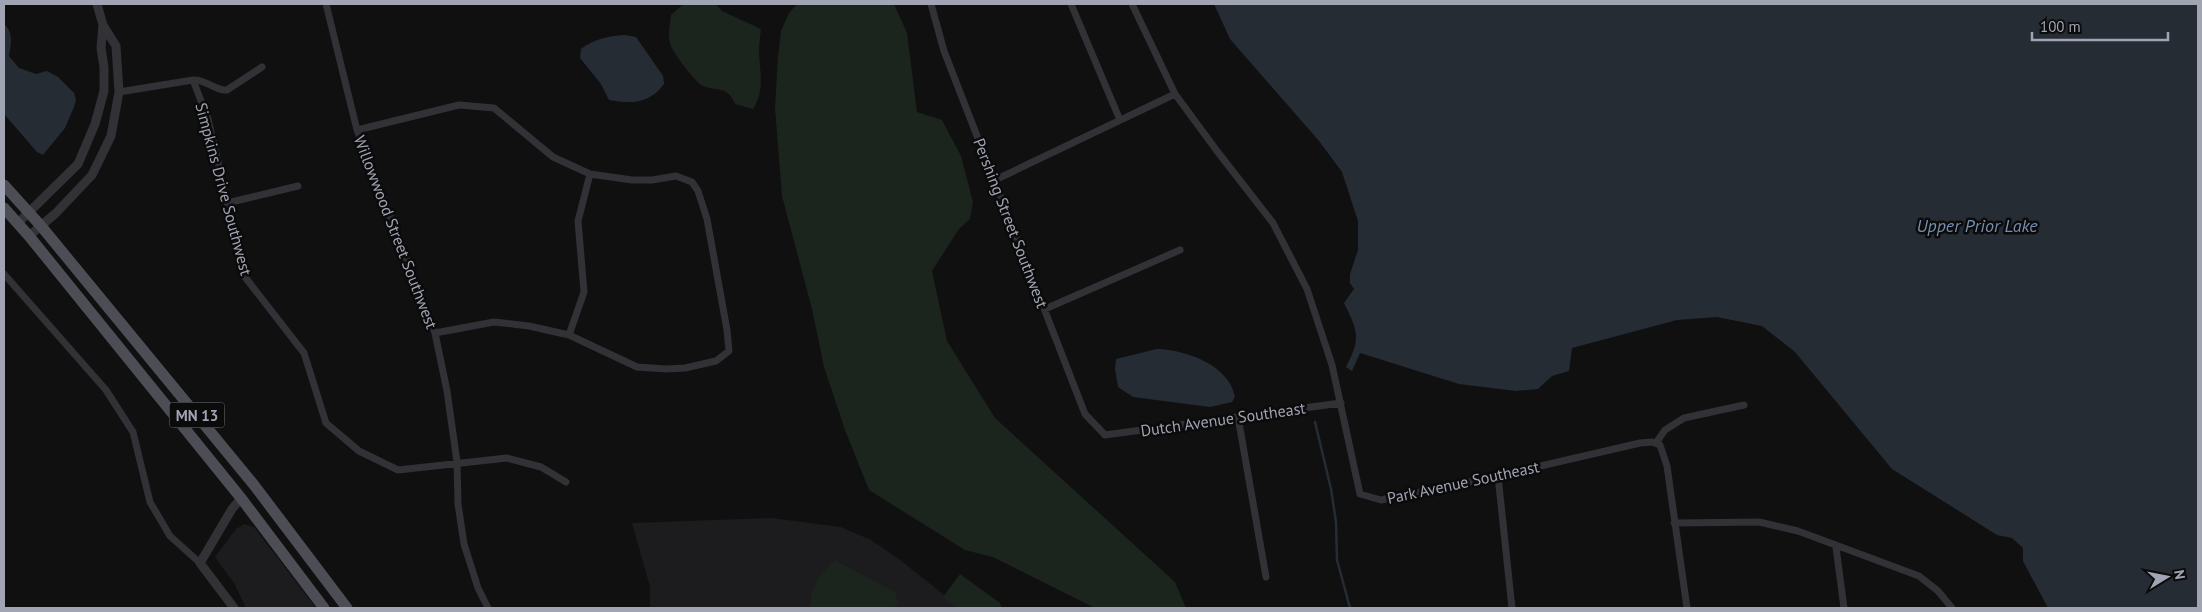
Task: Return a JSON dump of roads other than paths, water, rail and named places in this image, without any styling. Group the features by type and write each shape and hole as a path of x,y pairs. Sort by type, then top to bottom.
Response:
{"main road":[{"name":"MN 13","path":"4,185 41,226 254,485 347,608"},
{"name":"MN 13","path":"4,208 29,236 241,498 324,608"}],"street":[{"path":"29,236 56,213 92,175 111,136 119,92 116,46 103,25 97,4"},
{"name":"Willowwood Street Southwest","path":"326,4 357,130 435,333 447,391 457,462 458,504 464,544 478,588 488,608"},
{"name":"Pershing Street Southwest","path":"931,4 944,51 1085,414 1106,435"},
{"path":"1071,4 1120,120"},
{"path":"1132,4 1175,94 1273,223 1307,289 1332,365 1341,403"},
{"path":"18,223 78,164 95,124 104,91 104,67 101,48 103,25"},
{"path":"193,80 205,81 217,88 227,90 262,67"},
{"name":"Simpkins Drive Southwest","path":"119,92 193,80 208,119 245,277 304,353 326,423 359,451 398,470 457,462"},
{"path":"994,180 1175,94"},
{"path":"357,130 459,105 494,108 553,156 590,174 632,180 652,180 676,176 692,182 698,191 707,219 727,330 729,351 716,361 685,368 637,367 569,335 529,326 494,322 435,333"},
{"path":"569,335 584,292 578,221 590,174"},
{"path":"228,203 298,186"},
{"path":"1045,309 1180,250"},
{"path":"4,274 106,390 133,432 150,502 170,536 200,563 234,608"},
{"name":"Dutch Avenue Southeast","path":"1106,435 1341,403"},
{"name":"Park Avenue Southeast","path":"1341,403 1348,445 1360,494 1381,500 1498,476 1640,443 1658,444"},
{"path":"1687,608 1666,466 1658,444 1665,430 1684,418 1744,405"},
{"path":"1238,417 1266,576"},
{"path":"457,462 507,458 541,467 566,482"},
{"path":"1498,476 1512,608"},
{"path":"200,563 232,509 241,498"},
{"path":"1674,523 1759,522 1798,532 1918,576 1938,591 1952,608"},
{"path":"1836,547 1844,608"}],"water":[{"name":"Upper Prior Lake","path":"1214,4 2198,4 2198,608 2048,608 2023,561 2023,548 2012,538 1997,535 1892,469 1795,352 1762,326 1717,317 1677,320 1572,348 1569,371 1552,376 1538,389 1516,391 1459,384 1360,353 1352,371 1346,367 1354,349 1356,335 1355,328 1344,303 1354,289 1350,283 1350,274 1358,250 1358,221 1342,172 1319,141 1230,39"},
{"path":"4,24 11,35 9,56 19,68 36,74 47,71 58,77 74,93 76,100 65,128 43,155 37,152 4,114"},
{"path":"625,35 636,37 663,76 664,84 658,91 640,101 609,100 601,84 580,58 581,49 596,40"},
{"path":"1157,349 1181,352 1205,361 1216,368 1231,386 1235,397 1232,402 1210,407 1133,397 1118,387 1115,369 1116,359"}],"waterway":[{"path":"1315,422 1331,489 1336,522 1337,560 1350,608"}]}
